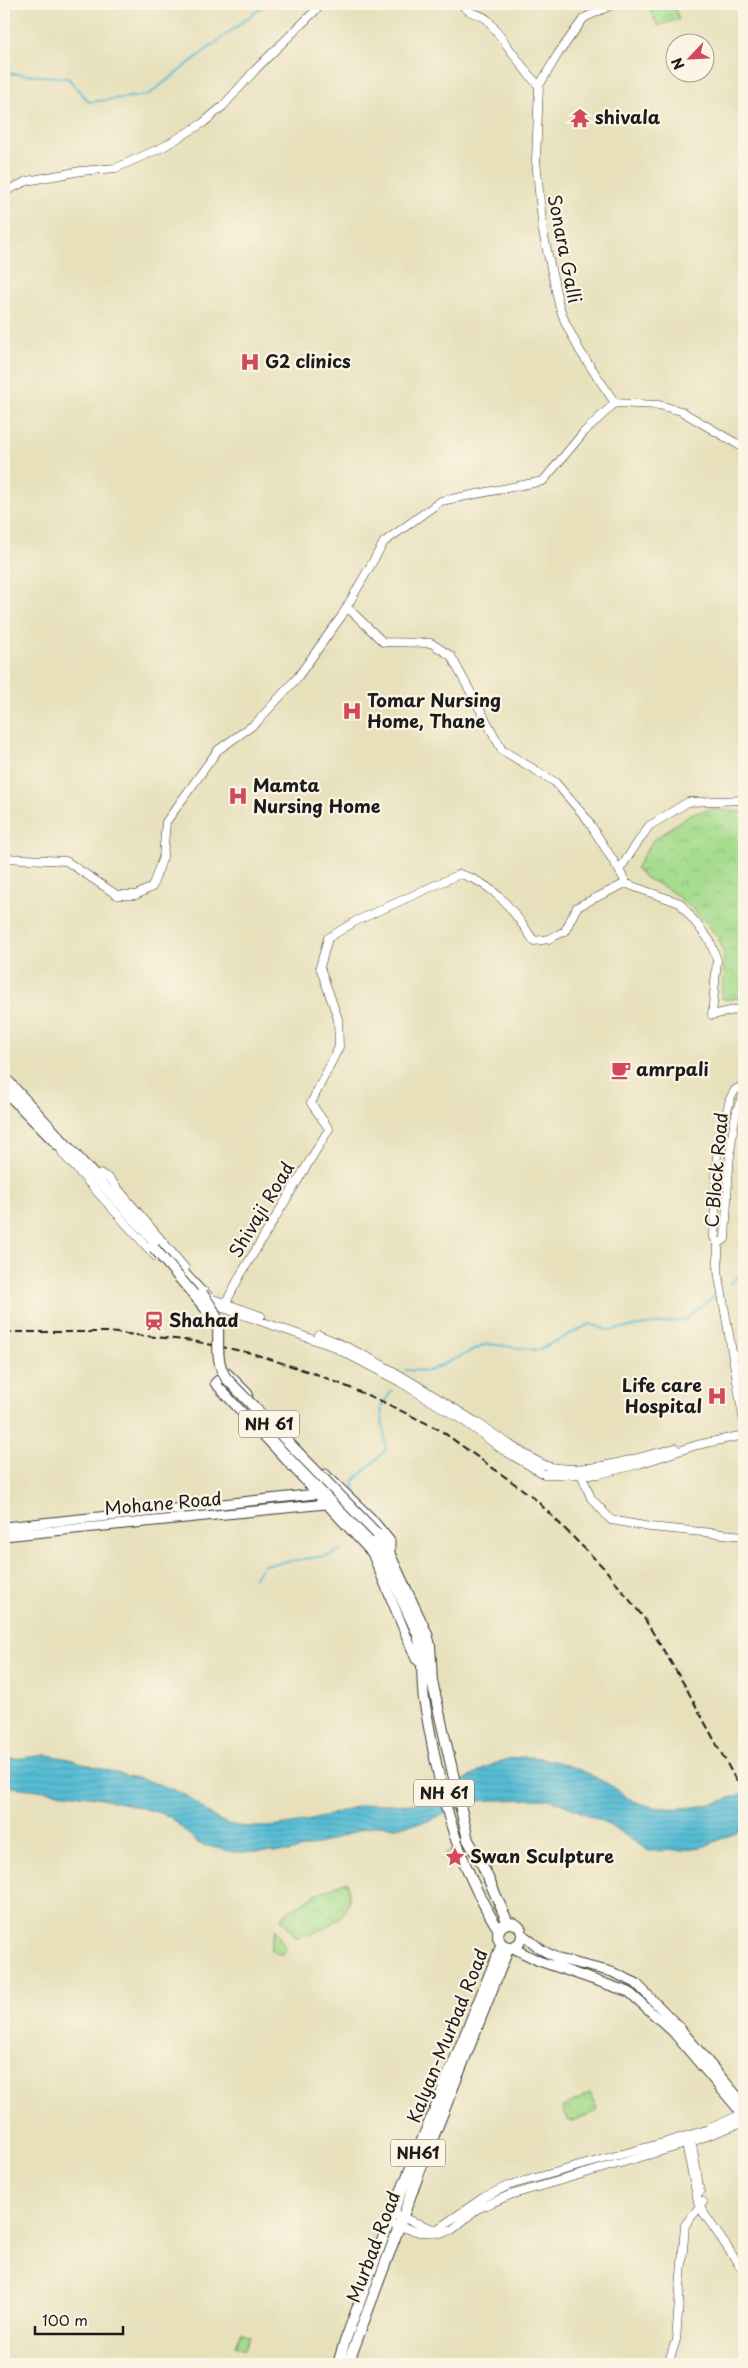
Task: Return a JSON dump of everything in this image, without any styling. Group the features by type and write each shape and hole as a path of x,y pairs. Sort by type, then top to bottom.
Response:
{"highway":[{"name":"NH 61","path":"4,1076 17,1097 60,1147 109,1194"},
{"name":"NH 61","path":"4,1090 17,1097 96,1177 207,1310 211,1320 218,1376 390,1555 427,1634 430,1645 422,1684 453,1834 476,1892 499,1930"},
{"name":"NH 61","path":"380,1543 418,1635 432,1681 468,1840 481,1862 508,1923"},
{"path":"507,1946 498,1937 499,1930 508,1923 518,1926 522,1934"},
{"name":"NH61","path":"507,1946 520,1942 522,1934"},
{"name":"Kalyan-Murbad Road","path":"338,2364 344,2344 396,2221 428,2129 507,1946"},
{"name":"Murbad Road","path":"348,2364 396,2221"}],"main road":[{"path":"390,1555 390,1541 229,1374 225,1373 215,1383 372,1553 416,1659 426,1662"},
{"name":"Mohane Road","path":"4,1527 316,1494"},
{"name":"Mohane Road","path":"4,1536 326,1504"},
{"path":"522,1934 542,1950 559,1959 612,1972 636,1983 678,2026 744,2104"},
{"name":"Kalyan-Murbad Road","path":"507,1946 539,1961 629,1992 673,2032 744,2116"}],"street":[{"path":"4,192 27,181 116,168 163,147 203,123 223,106 256,69 322,4"},
{"path":"461,4 469,13 480,15 488,20 528,76 539,86 558,54 584,18 614,4"},
{"name":"Sonara Galli","path":"539,86 536,160 538,202 555,295 565,322 580,351 616,403"},
{"path":"4,858 66,861 117,895 136,895 152,887 163,857 166,822 218,750 256,724 297,678 347,607 384,542 441,502 543,481 584,432 616,403 659,405 681,411 744,448"},
{"path":"347,607 383,642 430,643 451,656 502,750 556,782 587,819 626,883 680,904 710,941 717,960 712,1015 744,1008"},
{"path":"619,870 649,826 688,802 744,800"},
{"name":"Shivaji Road","path":"225,1306 241,1274 330,1129 311,1103 339,1047 338,1018 320,967 328,938 356,921 460,874 471,877 505,900 534,941 549,939 565,931 576,907 626,883"},
{"name":"C Block Road","path":"744,1086 735,1090 727,1110 717,1154 714,1237 718,1244 720,1280 744,1422"},
{"name":"C Block Road","path":"718,1244 725,1239 730,1155 738,1104 744,1097"},
{"path":"727,1110 737,1111"},
{"path":"60,1147 63,1154 198,1306 225,1306"},
{"path":"717,1154 730,1155"},
{"path":"96,1177 101,1174 109,1178 210,1298 225,1306 332,1346 392,1374 464,1421 503,1450 544,1474 580,1472 599,1474 639,1464 697,1445 744,1435"},
{"path":"580,1472 744,1429"},
{"path":"580,1472 591,1498 611,1520 650,1528 744,1536"},
{"path":"396,2221 436,2230 464,2215 510,2195 688,2139 744,2116"},
{"path":"688,2139 701,2204 744,2272"},
{"path":"701,2204 744,2264"},
{"path":"668,2364 676,2340 685,2225 701,2204"}],"green space":[{"path":"647,4 673,4 679,19 658,26"},
{"path":"713,809 744,812 744,997 726,1000 721,997 724,957 717,937 704,921 671,891 646,878 636,868 652,841 690,814"},
{"name":"Swan Sculpture","path":"457,1848 462,1868 443,1858 446,1853"},
{"path":"347,1881 348,1904 344,1913 328,1926 296,1937 280,1917 318,1893"},
{"path":"275,1929 286,1949 282,1954 274,1953 270,1949"},
{"path":"590,2093 598,2111 569,2122 563,2107"},
{"path":"241,2332 250,2336 245,2349 235,2345"}],"water":[{"path":"45,1755 71,1760 169,1788 188,1797 221,1821 240,1826 269,1827 300,1823 348,1809 375,1804 414,1804 432,1798 499,1762 521,1757 533,1757 557,1762 580,1770 615,1788 628,1798 641,1804 655,1807 686,1808 702,1806 732,1798 744,1792 744,1829 705,1846 683,1850 649,1851 606,1823 551,1799 498,1800 477,1801 426,1822 396,1827 378,1825 289,1852 233,1852 199,1844 169,1816 138,1807 97,1797 4,1786 4,1760"}],"waterway":[{"path":"4,73 68,78 89,102 148,95 266,4"},
{"path":"730,1284 744,1272"},
{"path":"405,1370 429,1371 487,1344 538,1350 590,1324 608,1330 684,1320 713,1297"},
{"path":"354,1498 354,1481 386,1450 381,1407 392,1390"},
{"path":"254,1578 264,1565 331,1555 342,1549"}],"railway":[{"path":"4,1332 107,1332 193,1341 251,1353 319,1375 379,1400 440,1430 533,1497 604,1568 644,1618 684,1684 744,1795"}],"place":[{"name":"shivala","path":"580,118"},
{"name":"G2 clinics","path":"250,362"},
{"name":"Tomar Nursing Home, Thane","path":"352,711"},
{"name":"Mamta Nursing Home","path":"238,796"},
{"name":"amrpali","path":"621,1070"},
{"name":"Shahad","path":"154,1321"},
{"name":"Life care Hospital","path":"717,1396"},
{"name":"Swan Sculpture","path":"455,1857"}]}
